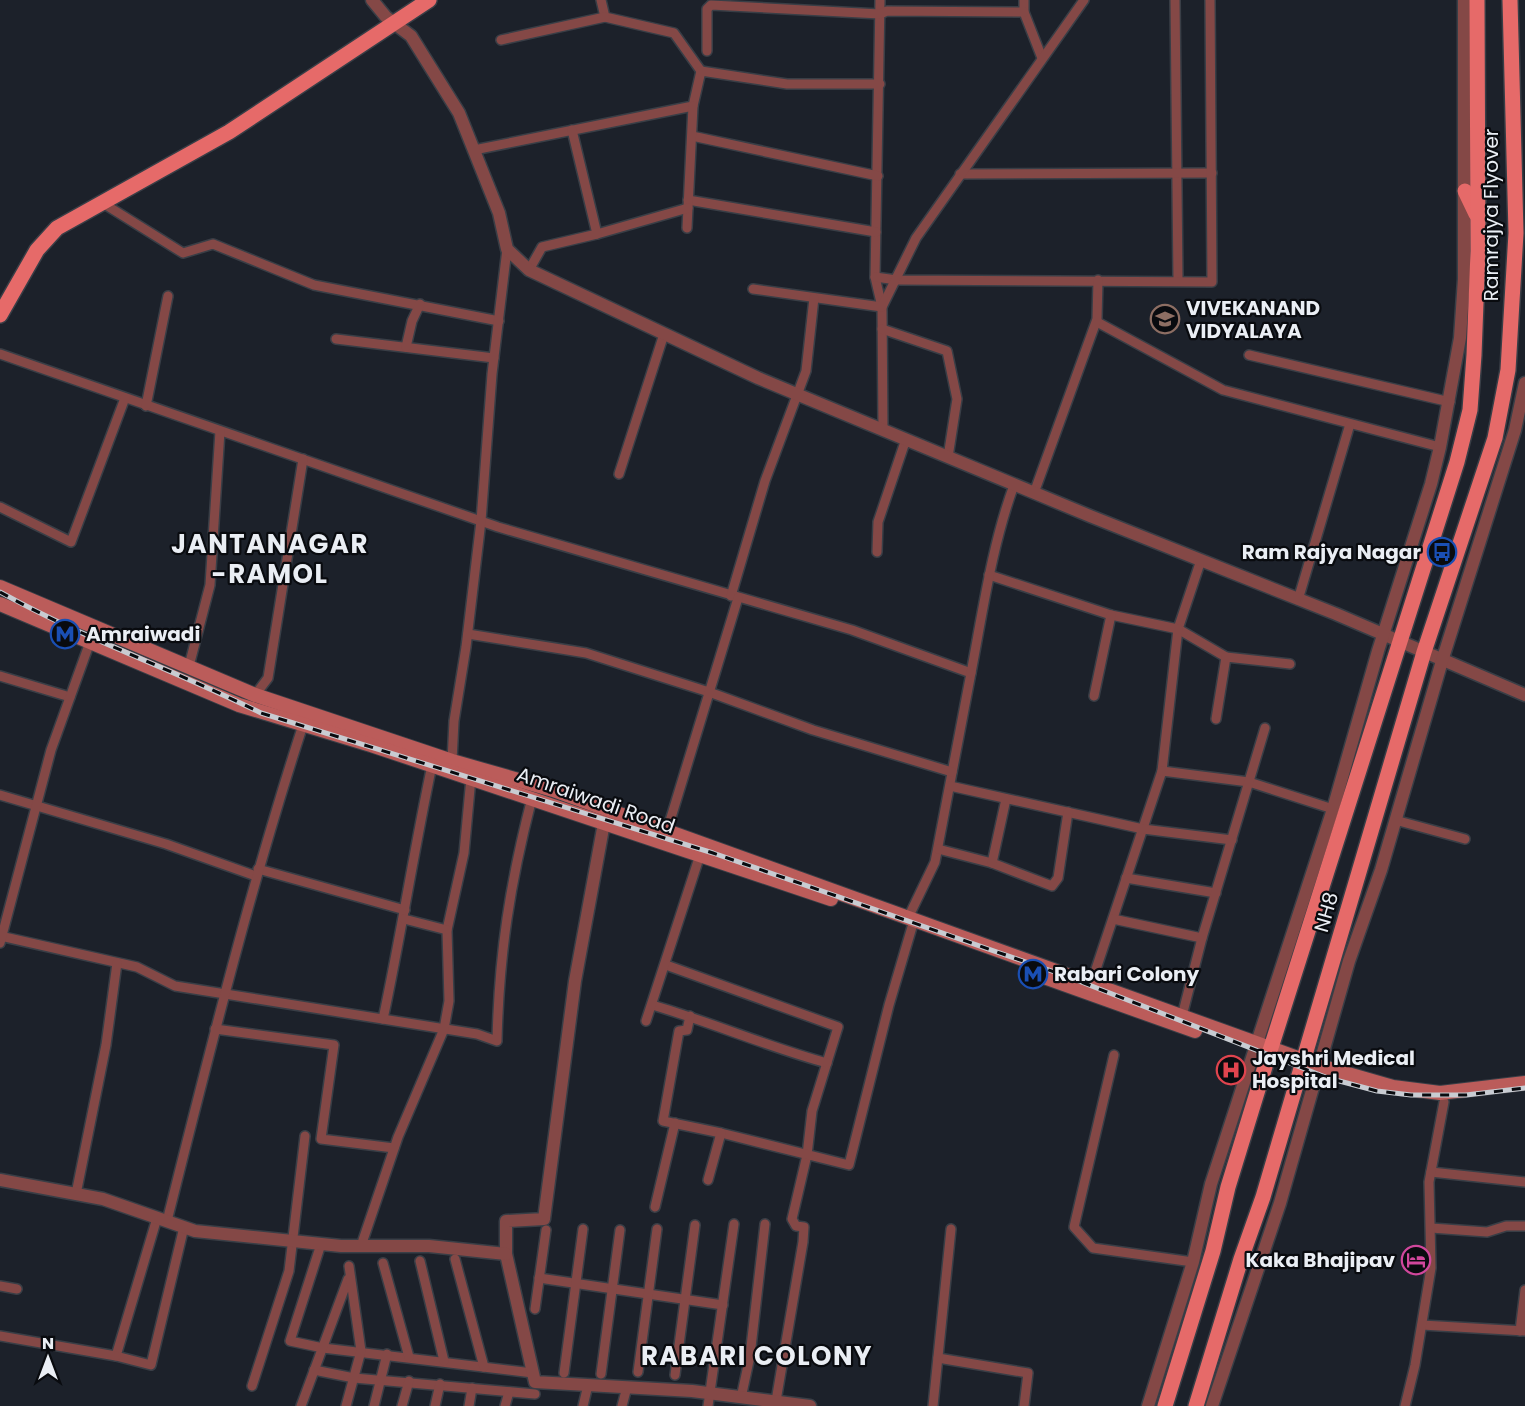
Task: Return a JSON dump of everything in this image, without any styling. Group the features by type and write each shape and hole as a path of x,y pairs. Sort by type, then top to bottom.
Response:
{"main road":[{"path":"0,315 37,250 57,228 229,132 414,0"},
{"path":"0,298 30,246 52,222 225,125 390,19 429,0"},
{"name":"Ramrajya Flyover","path":"1165,1406 1213,1251 1228,1187 1263,1074 1262,1051 1457,462 1470,410 1478,220 1477,0"},
{"name":"Ramrajya Flyover","path":"1497,430 1508,370 1516,233 1510,0"},
{"path":"1465,191 1478,220"},
{"name":"NH8","path":"1196,1406 1241,1259 1263,1197 1424,652 1497,430"},
{"path":"0,587 255,695 452,761 553,790 665,836 1091,984 1262,1051 1392,1095 1444,1101 1525,1092"},
{"name":"Amraiwadi Road","path":"0,604 239,705 432,765 604,823 665,836 700,855 910,922 1106,1001 1182,1021"},
{"path":"1319,1070 1393,1087 1440,1093 1525,1083"}],"street":[{"path":"372,0 411,36 459,113 499,213 507,249 494,358 482,521 468,634 454,721 452,761"},
{"path":"601,0 605,16"},
{"path":"806,0 806,12"},
{"path":"880,0 875,277 882,307 883,430"},
{"path":"1024,0 1024,12 1042,58"},
{"path":"882,307 916,238 1084,0"},
{"path":"1175,0 1178,280"},
{"path":"875,277 897,280 1212,282 1210,0"},
{"path":"1149,1406 1193,1262 1211,1184 1262,1051 1383,634 1431,484 1440,447 1450,402 1462,312 1465,191 1464,0"},
{"path":"707,51 708,6 789,7 806,12 880,14 887,11 1024,12"},
{"path":"501,40 605,16 674,33 701,71 787,84 880,84"},
{"path":"687,228 693,105 701,71"},
{"path":"474,150 693,105"},
{"path":"572,130 597,234"},
{"path":"692,136 878,176"},
{"path":"960,174 1212,173"},
{"path":"101,202 183,253 213,244 314,285 499,321"},
{"path":"529,270 542,247 597,234 688,204 876,232"},
{"path":"507,249 529,270 798,394 1014,485 1399,640 1442,661 1525,695"},
{"path":"1034,493 1097,322 1098,280"},
{"path":"753,289 882,307"},
{"path":"147,406 168,296"},
{"path":"665,836 709,692 765,481 806,371 814,298"},
{"path":"406,347 412,321 420,304"},
{"path":"1097,322 1223,390 1440,447"},
{"path":"882,328 947,351 957,399 948,457"},
{"path":"619,474 664,334"},
{"path":"336,339 494,358"},
{"path":"0,354 482,521 852,630 971,673"},
{"path":"1249,355 1450,402"},
{"path":"1212,1406 1280,1203 1350,961 1442,661 1521,427 1525,383"},
{"path":"0,507 71,542 125,398"},
{"path":"1298,600 1350,424"},
{"path":"1497,430 1521,427"},
{"path":"189,666 210,585 220,431"},
{"path":"877,552 878,522 906,440"},
{"path":"255,695 267,678 303,459"},
{"path":"690,1016 687,1030 679,1031 663,1121 721,1132 849,1166 910,922 935,862 989,575 1004,512 1014,485"},
{"path":"1091,984 1162,771 1178,628 1201,560"},
{"path":"989,575 1111,615 1178,628 1226,657 1290,664"},
{"path":"1095,696 1111,615"},
{"path":"468,634 586,653 709,692 813,730 952,772"},
{"path":"90,642 51,750 0,939 137,967 175,986 477,1034 496,1041 499,969 513,868 532,798"},
{"path":"1216,719 1226,657"},
{"path":"0,676 70,697"},
{"path":"116,1356 162,1220 257,873 303,724"},
{"path":"1182,1021 1202,938 1265,728"},
{"path":"383,1019 405,915 414,852 432,765"},
{"path":"1162,771 1249,782 1333,809"},
{"path":"361,1246 394,1148 444,1029 448,1001 447,930 464,853 471,778"},
{"path":"950,786 1143,829 1232,840"},
{"path":"0,795 405,915 447,930"},
{"path":"992,863 1006,799"},
{"path":"938,849 992,863 1045,885 1056,884 1068,812"},
{"path":"1395,820 1465,839"},
{"path":"536,1406 535,1383 506,1254 506,1221 544,1219 575,981 604,823"},
{"path":"646,1021 700,855"},
{"path":"1126,878 1216,893"},
{"path":"1113,919 1202,938"},
{"path":"76,1194 106,1045 117,963"},
{"path":"666,965 838,1027 812,1111 807,1155 792,1219 796,1226 804,1227 803,1242 774,1403"},
{"path":"652,1005 690,1016 782,1051 827,1064"},
{"path":"215,1029 334,1045 321,1138 394,1148"},
{"path":"1114,1055 1074,1227 1093,1248 1193,1262"},
{"path":"1405,1406 1431,1268 1431,1172 1444,1101"},
{"path":"655,1207 675,1123"},
{"path":"708,1180 721,1132"},
{"path":"252,1386 289,1271 305,1136"},
{"path":"1431,1172 1525,1182"},
{"path":"0,1180 103,1199 195,1231 321,1244 429,1246 506,1254"},
{"path":"709,1400 734,1224"},
{"path":"741,1398 750,1356 765,1224"},
{"path":"675,1375 695,1225"},
{"path":"1431,1228 1487,1232 1506,1226 1525,1226"},
{"path":"0,1336 116,1356 151,1365 184,1227"},
{"path":"564,1373 583,1229"},
{"path":"638,1372 657,1229"},
{"path":"933,1406 951,1229"},
{"path":"535,1309 546,1230"},
{"path":"601,1374 620,1230"},
{"path":"321,1244 290,1341 323,1348 484,1366 535,1383 627,1387 709,1400 741,1398 810,1406"},
{"path":"455,1259 484,1366"},
{"path":"420,1262 444,1361"},
{"path":"383,1263 409,1357"},
{"path":"346,1406 361,1351 349,1266"},
{"path":"301,1406 349,1278"},
{"path":"539,1278 723,1305"},
{"path":"0,1286 17,1289"},
{"path":"1422,1325 1523,1331 1525,1290"},
{"path":"374,1406 387,1354"},
{"path":"938,1358 1028,1373 1024,1406"},
{"path":"314,1370 354,1378 381,1378 509,1392 535,1383"},
{"path":"402,1406 409,1381"},
{"path":"435,1406 440,1384"},
{"path":"583,1406 588,1385"},
{"path":"622,1406 627,1387"},
{"path":"469,1406 472,1388"},
{"path":"505,1406 509,1392"}],"railway":[{"path":"0,592 64,625 261,713 713,853 1066,976 1328,1078 1377,1091 1411,1095 1466,1095 1525,1088"}],"place":[{"name":"VIVEKANAND VIDYALAYA","path":"1165,319"},
{"name":"Ram Rajya Nagar","path":"1442,552"},
{"name":"Amraiwadi","path":"65,634"},
{"name":"Rabari Colony","path":"1033,974"},
{"name":"Jayshri Medical Hospital","path":"1231,1070"},
{"name":"Kaka Bhajipav","path":"1416,1260"}],"district":[{"name":"JANTANAGAR -RAMOL","path":"270,559"},
{"name":"RABARI COLONY","path":"757,1356"}]}
